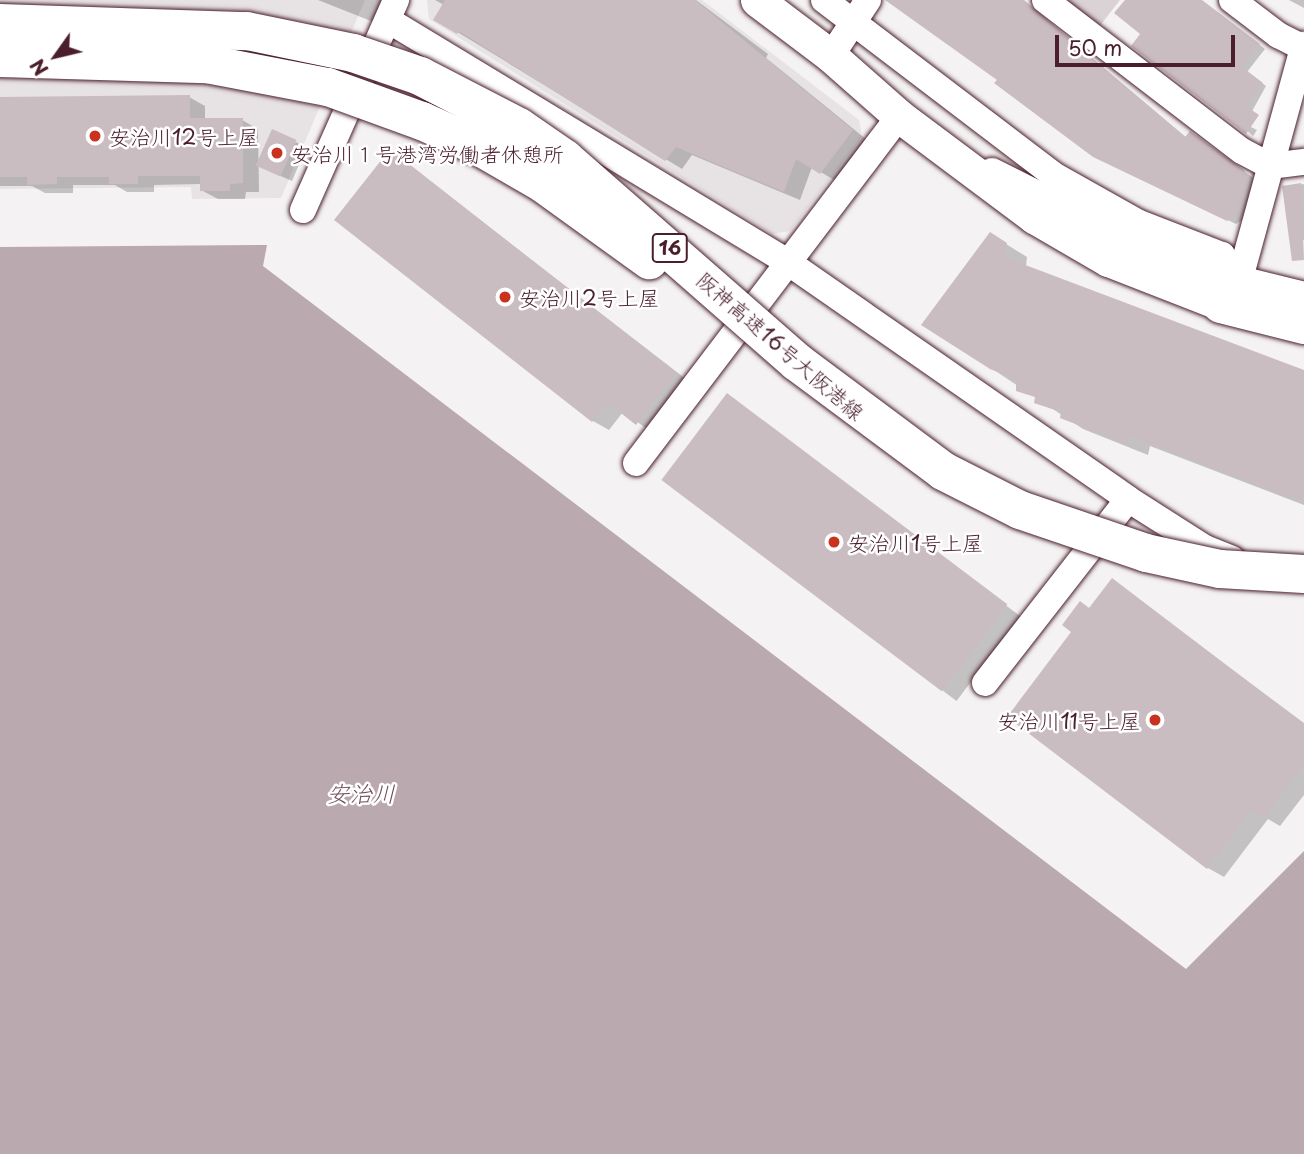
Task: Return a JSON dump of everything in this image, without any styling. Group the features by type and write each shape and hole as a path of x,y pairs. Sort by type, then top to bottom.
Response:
{"highway":[{"name":"阪神高速16号大阪港線","path":"0,23 247,31 353,54 420,76 497,114 565,159 797,362 943,471 1020,510 1146,554 1220,569 1304,576"},
{"name":"阪神高速16号大阪港線","path":"0,58 126,59 221,66 328,88 422,121 513,166 599,222 780,373 937,486 1043,534 1142,567 1217,581 1304,588"},
{"path":"1230,293 1304,325"}],"street":[{"path":"757,0 831,56 911,125 1065,237 1147,277 1230,293 1304,298"},
{"path":"824,0 1052,174 1139,223 1222,255 1230,293"},
{"path":"831,56 868,0"},
{"path":"1045,0 1242,151 1270,166 1304,162"},
{"path":"1230,293 1270,166 1303,47 1232,0"},
{"path":"303,210 392,10 789,263 1128,499 1205,548 1269,575 1304,576"},
{"path":"636,463 789,263 911,125"},
{"path":"985,683 1128,499"}],"shaded area":[{"path":"0,0 365,0 281,198 192,199 191,187 0,189"},
{"path":"427,0 702,0 859,120 862,137 790,231 772,234 429,19"},
{"path":"1064,0 1120,0 1099,27"}],"water":[{"name":"安治川","path":"267,245 263,266 1186,969 1304,851 1304,1154 0,1154 0,247"}],"building":[{"path":"445,0 695,0 853,130 820,174 796,159 784,192 676,147 665,161 459,31 457,34 433,20"},
{"path":"885,0 1024,0 1185,137 1190,131 1244,170 1249,180 1239,213 1227,221 1093,157 994,83 997,80"},
{"path":"1125,0 1202,0 1260,44 1242,67 1263,83 1246,106 1259,115 1246,134 1131,46 1140,34 1114,13"},
{"name":"安治川12号上屋","path":"190,95 190,118 243,118 243,183 230,184 230,191 200,191 200,176 138,176 138,184 109,184 109,177 57,177 57,184 27,185 27,177 0,177 0,97"},
{"name":"安治川１号港湾労働者休憩所","path":"272,129 297,140 280,177 256,166"},
{"name":"安治川2号上屋","path":"390,149 676,373 636,425 608,403 592,422 334,220"},
{"path":"1301,183 1304,260 1292,261 1282,186"},
{"path":"990,232 1007,243 1004,257 1304,370 1304,502 1129,436 1127,444 1060,418 1061,412 1034,403 1035,397 1016,391 1016,379 990,369 921,325"},
{"name":"安治川1号上屋","path":"727,393 1007,604 942,691 661,480"},
{"name":"安治川11号上屋","path":"1112,578 1304,724 1304,765 1264,818 1252,809 1207,869 1007,717 1071,632 1062,625 1080,601 1089,608"}],"place":[{"name":"安治川12号上屋","path":"95,136"},
{"name":"安治川１号港湾労働者休憩所","path":"277,153"},
{"name":"安治川2号上屋","path":"505,297"},
{"name":"安治川1号上屋","path":"834,542"},
{"name":"安治川11号上屋","path":"1155,720"}]}
